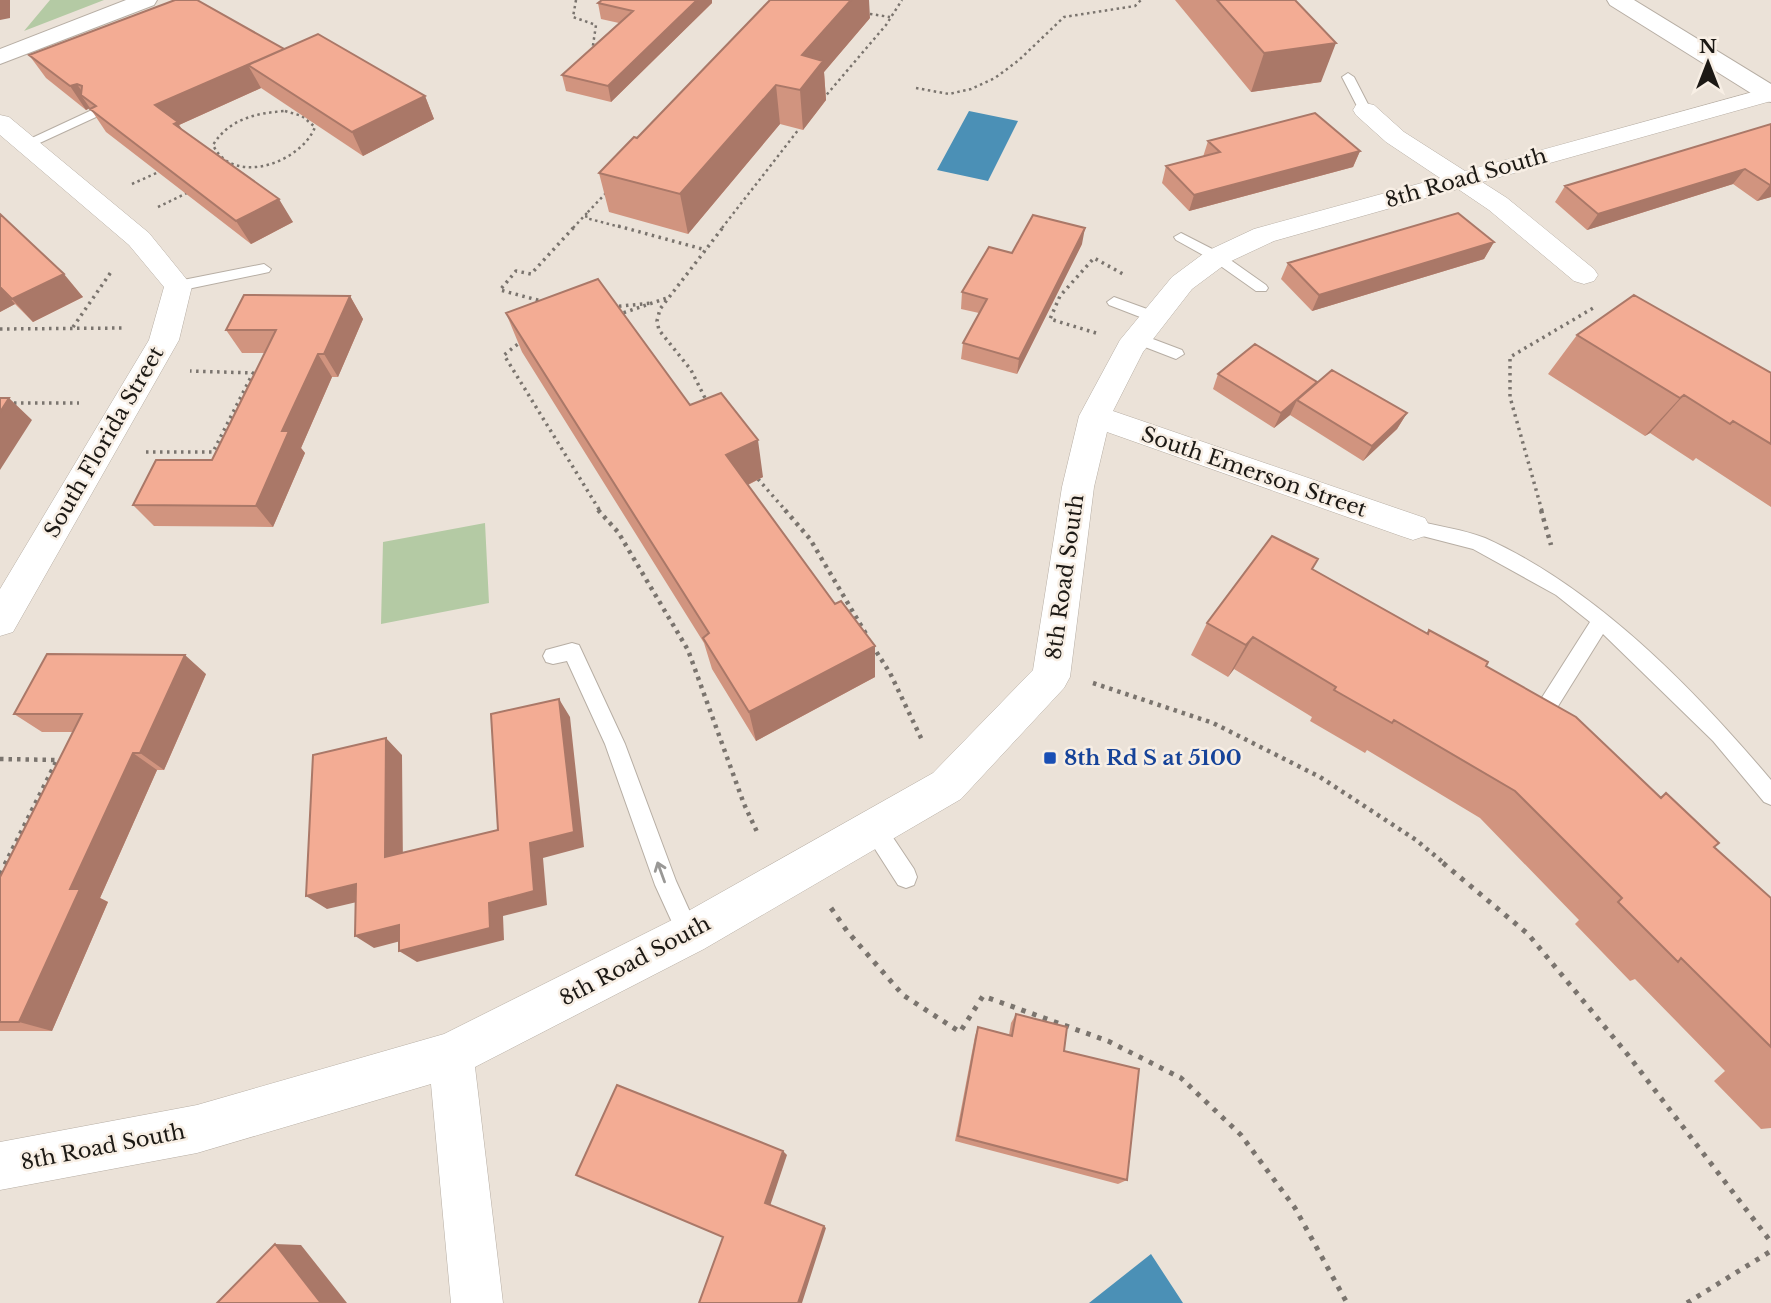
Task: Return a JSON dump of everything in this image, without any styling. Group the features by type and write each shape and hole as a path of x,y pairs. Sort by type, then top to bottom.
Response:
{"street":[{"path":"0,57 146,0"},
{"path":"1618,0 1770,94"},
{"name":"8th Road South","path":"0,1166 197,1129 451,1055 689,934 947,786 1051,677 1078,487 1095,416 1145,327 1182,283 1217,257 1264,235 1770,94"},
{"path":"1364,110 1395,137 1498,204 1584,275"},
{"path":"0,122 139,239 178,286"},
{"name":"South Florida Street","path":"0,621 164,340 178,286"},
{"name":"South Emerson Street","path":"1095,416 1413,527"},
{"path":"451,1055 477,1303"}],"lane":[{"path":"1348,77 1364,110"},
{"path":"26,144 92,114"},
{"path":"1181,237 1217,257 1261,288"},
{"path":"178,286 264,269"},
{"path":"1114,302 1176,354"},
{"path":"1413,527 1478,543 1563,590 1601,620 1720,735 1771,795"},
{"path":"1548,705 1601,620"},
{"path":"553,656 572,651 615,744 666,885 689,934"},
{"path":"874,828 906,877"}],"path":[{"path":"576,0 573,17 596,25 591,56"},
{"path":"822,99 902,0"},
{"path":"916,88 949,94 971,89 995,78 1019,60 1064,17 1135,6 1141,0"},
{"path":"853,12 890,17"},
{"path":"230,172 242,166 264,165 296,154 308,145 314,136 314,127 309,119 285,111 254,115 226,128 213,145 214,153 220,160 242,166"},
{"path":"710,409 704,391 656,321 667,298 799,129"},
{"path":"132,184 167,169"},
{"path":"546,302 500,290 516,271 531,274 611,187"},
{"path":"158,206 194,189"},
{"path":"587,213 586,218 592,221 706,250"},
{"path":"72,328 111,272"},
{"path":"614,316 667,298"},
{"path":"605,308 652,303"},
{"path":"1563,590 1510,397 1510,357 1600,305"},
{"path":"0,329 123,328"},
{"path":"529,337 504,355 594,505 618,532 688,649 744,804 758,834"},
{"path":"146,452 213,453 253,373 190,371"},
{"path":"0,403 79,403"},
{"path":"758,479 810,540 890,673 922,740"},
{"path":"1093,683 1213,723 1320,777 1416,840 1528,934 1628,1055 1771,1242"},
{"path":"0,759 57,760 0,875"},
{"path":"831,908 847,931 903,995 960,1032 983,996 1108,1041 1181,1079 1241,1135 1294,1208 1347,1303"},
{"path":"1687,1303 1771,1251"}],"green space":[{"path":"50,0 104,0 24,31"},
{"path":"485,523 489,603 381,624 383,542"}],"water":[{"path":"969,111 1018,121 988,181 937,170"},
{"path":"1151,1254 1183,1303 1089,1303"}],"building":[{"path":"175,0 197,0 284,49 155,105 178,122 174,124 279,199 236,221 90,109 96,106 81,95 82,86 70,86 29,55"},
{"path":"602,0 697,0 608,86 562,75 633,11 598,3"},
{"path":"770,0 851,0 802,55 823,61 800,90 776,85 680,194 599,173 634,137 637,138"},
{"path":"1217,0 1295,0 1336,43 1264,53"},
{"path":"318,34 425,96 352,132 248,65"},
{"path":"1315,113 1360,151 1194,195 1166,166 1220,152 1208,141"},
{"path":"1771,124 1771,185 1745,169 1598,214 1565,186"},
{"path":"1458,213 1494,242 1319,295 1288,263"},
{"path":"0,214 64,274 12,299 0,287"},
{"path":"1033,215 1085,228 1019,359 963,343 987,299 962,292 989,247 1012,253"},
{"path":"598,279 690,405 721,393 758,440 726,455 835,604 841,601 875,646 749,712 703,638 709,633 506,313"},
{"path":"244,295 350,296 324,354 318,354 282,431 289,431 256,506 133,505 156,460 212,460 276,330 226,330"},
{"path":"1634,295 1771,373 1771,444 1733,421 1730,424 1684,395 1680,398 1577,335"},
{"path":"1255,344 1317,382 1281,413 1218,374"},
{"path":"1332,370 1407,413 1372,446 1297,400"},
{"path":"0,398 9,398 0,412"},
{"path":"1272,536 1318,559 1312,569 1428,634 1429,630 1488,662 1486,666 1576,717 1661,798 1666,793 1719,843 1714,847 1771,898 1771,1047 1681,958 1678,962 1618,902 1622,898 1515,791 1394,720 1392,723 1334,690 1336,687 1253,637 1246,645 1207,623"},
{"path":"47,654 185,655 140,753 133,753 70,889 80,889 19,1022 0,1022 0,877 82,714 14,714"},
{"path":"559,699 574,832 530,843 534,891 489,903 490,928 399,951 399,925 355,936 356,884 306,896 313,755 386,738 385,857 498,830 491,714"},
{"path":"1016,1014 1067,1027 1064,1051 1139,1069 1127,1180 958,1136 978,1027 1012,1036"},
{"path":"617,1085 783,1151 765,1203 824,1226 798,1303 699,1303 723,1237 576,1175"},
{"path":"275,1244 321,1303 217,1303"}],"place":[{"name":"8th Rd S at 5100","path":"1050,758"}]}
